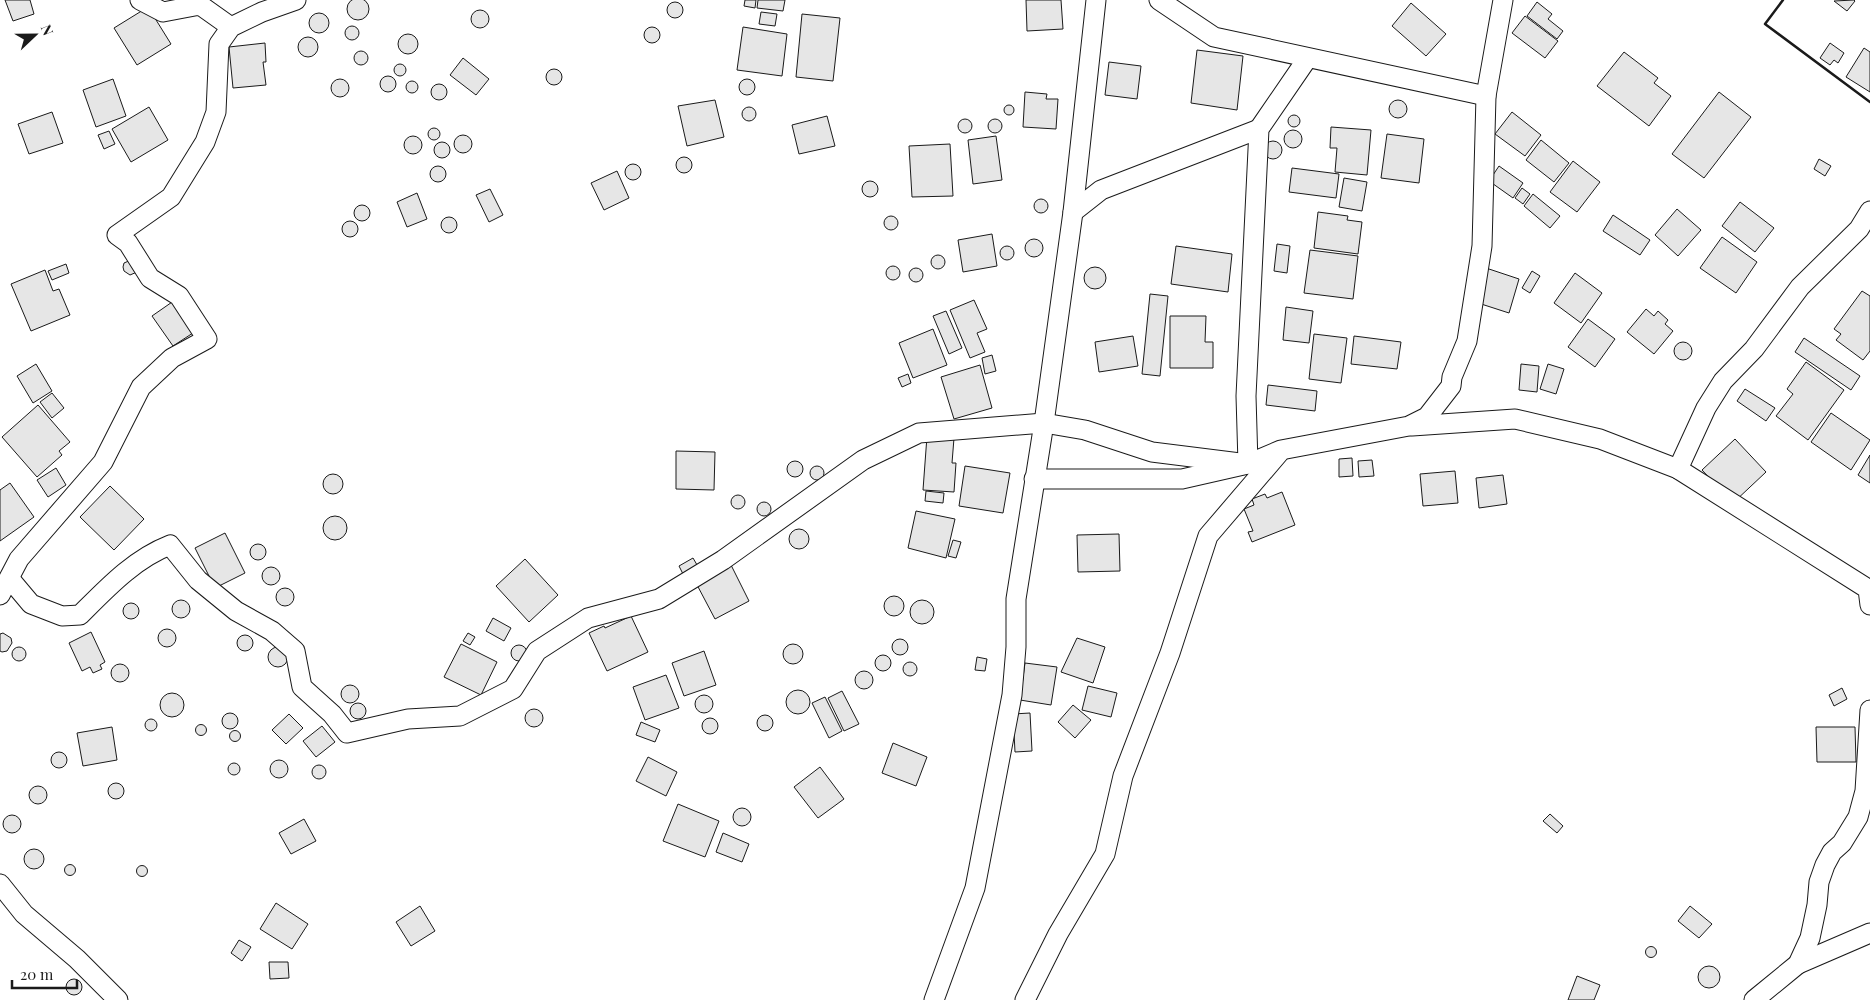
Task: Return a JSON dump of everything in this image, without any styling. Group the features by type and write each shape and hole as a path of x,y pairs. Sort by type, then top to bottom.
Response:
{"street":[{"path":"140,0 163,12 200,5 231,27"},
{"path":"0,595 19,559 103,462 141,387 172,358 207,339 179,296 150,278 128,243 117,235 172,197 205,142 216,112 219,44 231,27 262,12 296,0"},
{"path":"934,1000 975,888 998,776 1012,695 1016,647 1016,599 1044,423 1073,212 1096,0"},
{"path":"1159,0 1214,37 1307,59 1486,96"},
{"path":"1409,426 1427,416 1451,386 1452,377 1466,341 1482,246 1486,96 1503,0"},
{"path":"1248,464 1246,396 1260,129 1307,59"},
{"path":"1073,212 1101,190 1260,129"},
{"path":"1678,469 1706,408 1723,381 1754,349 1800,287 1858,229 1870,211"},
{"path":"1034,479 1182,479 1248,464 1281,450 1409,426 1515,418 1600,440 1678,469 1869,593"},
{"path":"10,579 31,604 62,616 80,615 108,587 150,553 170,545 198,580 236,611 272,631 296,651 302,688 332,714 347,732 408,719 460,716 513,689 538,651 588,618 659,598 723,560 863,460 919,433 1044,423 1085,430 1152,452 1248,464"},
{"path":"1025,1000 1058,934 1105,854 1122,776 1170,653 1208,536 1281,450"},
{"path":"1798,964 1810,938 1817,905 1819,882 1825,865 1832,852 1842,843 1858,817 1866,791 1870,710"},
{"path":"0,884 24,914 77,960 118,1000"},
{"path":"1754,1000 1798,964 1870,933"}],"building":[{"path":"358,-2 366,1 369,9 366,17 358,20 350,17 347,9 350,1"},
{"path":"5,0 30,0 34,14 13,21"},
{"path":"745,0 756,0 755,8 744,6"},
{"path":"758,0 785,0 783,11 757,8"},
{"path":"1026,0 1061,0 1063,29 1027,31"},
{"path":"1854,0 1847,11 1834,1"},
{"path":"672,2 678,2 683,7 681,16 672,18 667,13 667,7"},
{"path":"1537,2 1552,14 1548,19 1563,31 1557,39 1527,16"},
{"path":"1411,3 1446,34 1426,56 1392,26"},
{"path":"148,7 171,44 137,65 114,28"},
{"path":"480,10 486,13 489,19 486,25 480,28 474,25 471,19 474,13"},
{"path":"761,12 777,14 775,26 759,24"},
{"path":"319,13 326,16 329,23 326,30 319,33 312,30 309,23 312,16"},
{"path":"802,14 840,18 833,81 796,77"},
{"path":"1525,16 1558,41 1545,58 1512,33"},
{"path":"352,26 357,28 359,33 357,38 352,40 347,38 345,33 347,28"},
{"path":"652,27 660,35 652,43 644,35"},
{"path":"743,27 787,34 782,76 737,70"},
{"path":"408,34 415,37 418,44 415,51 408,54 401,51 398,44 401,37"},
{"path":"308,37 315,40 318,47 315,54 308,57 301,54 298,47 301,40"},
{"path":"265,43 266,62 263,62 266,85 233,88 229,47"},
{"path":"1830,43 1844,53 1838,63 1834,60 1830,65 1820,58"},
{"path":"1864,48 1870,52 1870,92 1846,77"},
{"path":"1197,50 1243,56 1237,110 1191,103"},
{"path":"361,51 366,53 368,58 366,63 361,65 356,63 354,58 356,53"},
{"path":"1624,52 1658,78 1654,83 1671,96 1649,126 1597,86"},
{"path":"463,58 489,79 476,95 450,75"},
{"path":"1109,62 1141,66 1137,99 1105,95"},
{"path":"400,64 406,70 400,76 394,70"},
{"path":"551,69 557,69 562,74 560,83 551,85 546,80 546,74"},
{"path":"385,76 391,76 396,81 394,90 385,92 380,87 380,81"},
{"path":"113,79 126,116 96,127 83,90"},
{"path":"340,79 346,82 349,88 346,94 340,97 334,94 331,88 334,82"},
{"path":"744,79 750,79 755,84 753,93 744,95 739,90 739,84"},
{"path":"412,81 418,87 412,93 406,87"},
{"path":"436,84 442,84 447,89 445,98 436,100 431,95 431,89"},
{"path":"1025,92 1047,94 1046,99 1058,99 1056,129 1023,127"},
{"path":"1719,92 1751,117 1704,178 1672,154"},
{"path":"715,100 724,137 687,146 678,106"},
{"path":"1398,100 1404,103 1407,109 1404,115 1398,118 1392,115 1389,109 1392,103"},
{"path":"1007,105 1011,105 1014,110 1013,114 1007,115 1004,112 1004,108"},
{"path":"149,107 168,140 131,162 112,129"},
{"path":"746,107 752,107 756,114 752,121 746,121 742,117 742,111"},
{"path":"52,112 63,143 29,154 18,124"},
{"path":"1512,112 1541,135 1525,156 1495,134"},
{"path":"1292,115 1296,115 1300,121 1296,127 1292,127 1288,123 1288,119"},
{"path":"827,116 835,146 799,154 792,125"},
{"path":"962,119 968,119 972,126 968,133 962,133 958,129 958,123"},
{"path":"992,119 998,119 1002,126 998,133 992,133 988,129 988,123"},
{"path":"1331,127 1371,130 1367,175 1335,172 1337,148 1330,148"},
{"path":"434,128 440,134 434,140 428,134"},
{"path":"1293,130 1299,133 1302,139 1299,145 1293,148 1287,145 1284,139 1287,133"},
{"path":"109,131 115,144 104,149 98,135"},
{"path":"1387,134 1424,139 1419,183 1381,178"},
{"path":"463,135 469,138 472,144 469,150 463,153 457,150 454,144 457,138"},
{"path":"409,136 417,136 422,141 420,152 409,154 404,149 404,141"},
{"path":"996,136 1002,180 973,184 968,140"},
{"path":"1541,140 1569,163 1554,182 1526,160"},
{"path":"1273,141 1279,144 1282,150 1279,156 1273,159 1267,156 1264,150 1267,144"},
{"path":"439,142 445,142 450,147 448,156 439,158 434,153 434,147"},
{"path":"950,144 953,196 912,197 909,146"},
{"path":"684,157 690,159 692,165 690,171 684,173 678,171 676,165 678,159"},
{"path":"1819,159 1831,166 1825,176 1814,169"},
{"path":"1573,161 1600,182 1577,212 1550,192"},
{"path":"630,164 636,164 641,169 639,178 630,180 625,175 625,169"},
{"path":"435,166 441,166 446,171 444,180 435,182 430,177 430,171"},
{"path":"1499,166 1523,183 1513,198 1489,181"},
{"path":"1292,168 1339,174 1336,198 1289,192"},
{"path":"617,171 629,198 604,210 591,183"},
{"path":"1344,178 1367,182 1362,211 1339,207"},
{"path":"867,181 873,181 878,186 876,195 867,197 862,192 862,186"},
{"path":"1522,188 1530,194 1523,204 1515,198"},
{"path":"490,189 503,215 489,222 476,195"},
{"path":"417,193 427,219 407,227 397,202"},
{"path":"1533,194 1560,216 1550,228 1524,206"},
{"path":"1038,199 1044,199 1048,206 1044,213 1038,213 1034,209 1034,203"},
{"path":"1740,202 1774,228 1755,252 1722,226"},
{"path":"359,205 365,205 370,210 368,219 359,221 354,216 354,210"},
{"path":"1677,209 1701,230 1678,256 1655,235"},
{"path":"1318,212 1348,216 1347,220 1362,222 1358,254 1314,248"},
{"path":"1613,215 1650,240 1640,255 1603,231"},
{"path":"888,216 894,216 898,223 894,230 888,230 884,226 884,220"},
{"path":"446,217 452,217 457,222 455,231 446,233 441,228 441,222"},
{"path":"347,221 353,221 358,226 356,235 347,237 342,232 342,226"},
{"path":"992,234 997,266 963,272 958,240"},
{"path":"1722,237 1757,262 1736,293 1700,268"},
{"path":"1034,239 1040,242 1043,248 1040,254 1034,257 1028,254 1025,248 1028,242"},
{"path":"1277,244 1290,246 1287,273 1274,271"},
{"path":"1004,246 1010,246 1014,253 1010,260 1004,260 1000,256 1000,250"},
{"path":"1176,246 1232,254 1228,292 1171,284"},
{"path":"1310,250 1358,256 1353,299 1304,293"},
{"path":"935,255 941,255 945,262 941,269 935,269 931,265 931,259"},
{"path":"131,260 137,272 130,275 124,271 123,267 124,263"},
{"path":"66,264 69,273 52,280 48,271"},
{"path":"890,266 896,266 900,273 896,280 890,280 886,276 886,270"},
{"path":"1091,267 1099,267 1106,274 1106,282 1099,289 1091,289 1084,282 1084,274"},
{"path":"913,268 919,268 923,275 919,282 913,282 909,278 909,272"},
{"path":"1486,268 1519,279 1509,313 1475,302"},
{"path":"45,270 53,291 59,289 70,315 31,331 11,284"},
{"path":"1532,271 1540,276 1530,293 1522,288"},
{"path":"1575,273 1602,293 1581,323 1554,303"},
{"path":"1862,291 1870,296 1870,351 1863,360 1836,340 1841,334 1834,329"},
{"path":"1150,294 1168,296 1160,376 1142,374"},
{"path":"175,300 196,331 173,346 152,316"},
{"path":"974,300 987,329 977,333 985,352 970,358 950,310"},
{"path":"1286,307 1313,311 1309,343 1283,340"},
{"path":"1646,309 1654,316 1658,311 1668,320 1665,324 1673,331 1654,354 1627,332"},
{"path":"946,311 962,348 949,354 933,316"},
{"path":"1170,316 1206,316 1205,342 1213,342 1213,368 1170,368"},
{"path":"1588,319 1615,339 1595,367 1568,347"},
{"path":"933,329 947,365 913,378 899,343"},
{"path":"1314,334 1347,338 1341,383 1309,379"},
{"path":"1133,336 1138,366 1099,372 1095,342"},
{"path":"1354,336 1401,342 1397,369 1351,364"},
{"path":"1804,338 1860,376 1851,390 1795,352"},
{"path":"1679,342 1687,342 1692,347 1690,358 1679,360 1674,355 1674,347"},
{"path":"992,355 996,371 985,374 982,358"},
{"path":"1806,362 1844,390 1808,440 1776,416 1793,394 1787,389"},
{"path":"36,364 52,391 33,403 17,376"},
{"path":"1521,364 1539,366 1537,392 1519,390"},
{"path":"1548,364 1564,369 1556,394 1540,389"},
{"path":"980,365 992,408 954,419 941,377"},
{"path":"908,374 911,383 902,387 898,378"},
{"path":"1268,385 1317,391 1315,411 1266,405"},
{"path":"1745,389 1775,408 1766,421 1737,401"},
{"path":"52,393 64,408 52,418 40,402"},
{"path":"38,405 70,442 59,451 62,455 37,477 2,437"},
{"path":"1831,413 1870,440 1851,470 1811,442"},
{"path":"927,436 954,438 952,463 956,463 954,492 923,490"},
{"path":"1735,439 1766,472 1733,503 1702,470"},
{"path":"676,451 715,452 714,490 676,489"},
{"path":"1870,455 1870,483 1858,475"},
{"path":"1352,458 1353,476 1339,477 1339,459"},
{"path":"1372,460 1374,476 1359,477 1358,461"},
{"path":"792,461 798,461 803,466 801,475 792,477 787,472 787,466"},
{"path":"814,466 820,466 824,473 820,480 814,480 810,476 810,470"},
{"path":"965,466 1010,473 1003,513 959,506"},
{"path":"56,468 66,485 48,497 37,480"},
{"path":"1455,471 1458,503 1423,506 1420,474"},
{"path":"333,474 340,477 343,484 340,491 333,494 326,491 323,484 326,477"},
{"path":"1503,475 1507,504 1479,508 1476,478"},
{"path":"10,483 34,517 0,541 0,490"},
{"path":"110,486 144,519 114,550 80,517"},
{"path":"926,491 944,493 943,503 925,501"},
{"path":"1282,492 1295,525 1252,542 1248,532 1253,531 1244,509 1254,505 1252,499 1265,494 1267,498"},
{"path":"735,495 741,495 745,502 741,509 735,509 731,505 731,499"},
{"path":"761,502 767,502 771,509 767,516 761,516 757,512 757,506"},
{"path":"916,511 955,519 946,558 908,548"},
{"path":"335,516 344,519 347,528 344,537 335,540 326,537 323,528 326,519"},
{"path":"799,529 806,532 809,539 806,546 799,549 792,546 789,539 792,532"},
{"path":"225,533 245,573 215,588 195,548"},
{"path":"1119,534 1120,571 1078,572 1077,535"},
{"path":"953,540 961,542 956,558 948,556"},
{"path":"258,544 266,552 258,560 250,552"},
{"path":"693,558 700,570 685,578 679,566"},
{"path":"525,559 558,595 529,622 496,586"},
{"path":"731,565 749,601 715,619 696,583"},
{"path":"267,567 275,567 280,572 278,583 267,585 262,580 262,572"},
{"path":"281,588 289,588 294,593 292,604 281,606 276,601 276,593"},
{"path":"890,596 898,596 904,602 904,610 898,616 890,616 884,610 884,602"},
{"path":"177,600 185,600 190,605 188,616 177,618 172,613 172,605"},
{"path":"922,600 930,604 934,612 930,620 922,624 914,620 910,612 914,604"},
{"path":"128,603 134,603 139,608 137,617 128,619 123,614 123,608"},
{"path":"631,616 648,652 607,671 589,633"},
{"path":"493,618 511,628 504,641 486,631"},
{"path":"163,629 171,629 176,634 174,645 163,647 158,642 158,634"},
{"path":"91,632 105,662 100,665 102,669 93,673 90,667 82,671 69,643"},
{"path":"3,633 11,638 12,643 7,651 2,652 0,651 0,634"},
{"path":"468,633 475,637 470,645 463,641"},
{"path":"242,635 248,635 253,640 251,649 242,651 237,646 237,640"},
{"path":"1077,638 1105,647 1093,683 1061,672"},
{"path":"900,639 906,641 908,647 906,653 900,655 894,653 892,647 894,641"},
{"path":"461,644 497,662 481,695 444,677"},
{"path":"793,644 800,647 803,654 800,661 793,664 786,661 783,654 786,647"},
{"path":"516,645 522,645 527,650 525,659 516,661 511,656 511,650"},
{"path":"19,647 24,649 26,654 24,659 19,661 14,659 12,654 14,649"},
{"path":"278,647 285,650 288,657 285,664 278,667 271,664 268,657 271,650"},
{"path":"704,651 716,685 684,696 672,663"},
{"path":"880,655 886,655 891,660 889,669 880,671 875,666 875,660"},
{"path":"977,657 987,659 985,671 975,670"},
{"path":"910,662 915,664 917,669 915,674 910,676 905,674 903,669 905,664"},
{"path":"1025,663 1057,667 1051,705 1020,700"},
{"path":"116,664 124,664 129,669 127,680 116,682 111,677 111,669"},
{"path":"864,671 870,674 873,680 870,686 864,689 858,686 855,680 858,674"},
{"path":"666,675 679,708 645,720 633,687"},
{"path":"346,685 354,685 359,690 357,701 346,703 341,698 341,690"},
{"path":"1088,686 1117,693 1111,717 1082,710"},
{"path":"1842,688 1847,699 1834,706 1829,695"},
{"path":"798,690 806,694 810,702 806,710 798,714 790,710 786,702 790,694"},
{"path":"842,691 859,724 844,731 828,698"},
{"path":"172,693 181,696 184,705 181,714 172,717 163,714 160,705 163,696"},
{"path":"704,695 710,698 713,704 710,710 704,713 698,710 695,704 698,698"},
{"path":"825,697 842,731 829,738 812,703"},
{"path":"358,703 364,705 366,711 364,717 358,719 352,717 350,711 352,705"},
{"path":"1073,705 1091,720 1075,738 1058,722"},
{"path":"534,709 540,712 543,718 540,724 534,727 528,724 525,718 528,712"},
{"path":"230,713 238,721 230,729 222,721"},
{"path":"1030,713 1032,751 1015,752 1013,714"},
{"path":"289,714 303,728 286,744 272,730"},
{"path":"762,715 768,715 773,720 771,729 762,731 757,726 757,720"},
{"path":"710,718 718,726 710,734 702,726"},
{"path":"153,719 156,720 156,730 149,731 146,730 145,723 146,720"},
{"path":"641,722 660,730 655,742 636,735"},
{"path":"201,724 207,730 201,736 195,730"},
{"path":"322,726 335,742 316,757 303,741"},
{"path":"112,727 117,760 83,766 77,733"},
{"path":"1816,727 1855,727 1856,762 1817,762"},
{"path":"233,731 237,731 240,736 239,740 233,741 230,738 230,734"},
{"path":"893,743 927,757 916,786 882,773"},
{"path":"56,752 62,752 67,757 65,766 56,768 51,763 51,757"},
{"path":"648,757 677,772 666,796 636,781"},
{"path":"279,760 285,763 288,769 285,775 279,778 273,775 270,769 273,763"},
{"path":"236,763 239,764 239,774 232,775 229,774 228,767 229,764"},
{"path":"316,765 322,765 326,772 322,779 316,779 312,775 312,769"},
{"path":"820,767 844,799 818,818 794,787"},
{"path":"116,783 124,791 116,799 108,791"},
{"path":"34,786 42,786 47,791 45,802 34,804 29,799 29,791"},
{"path":"678,804 719,821 705,857 663,841"},
{"path":"742,808 748,811 751,817 748,823 742,826 736,823 733,817 736,811"},
{"path":"1550,814 1563,826 1557,833 1543,821"},
{"path":"8,815 16,815 21,820 19,831 8,833 3,828 3,820"},
{"path":"304,819 316,841 291,854 279,833"},
{"path":"723,833 749,844 742,862 716,852"},
{"path":"34,849 41,852 44,859 41,866 34,869 27,866 24,859 27,852"},
{"path":"68,865 72,865 75,870 74,874 68,875 65,872 65,868"},
{"path":"140,866 144,866 147,871 146,875 140,876 137,873 137,869"},
{"path":"276,903 308,924 292,949 260,929"},
{"path":"420,906 435,931 411,946 396,922"},
{"path":"1690,906 1712,924 1699,938 1678,921"},
{"path":"239,940 251,947 242,961 231,953"},
{"path":"1651,946 1657,952 1651,958 1645,952"},
{"path":"269,962 288,962 289,978 270,979"},
{"path":"1709,966 1717,969 1720,977 1717,985 1709,988 1701,985 1698,977 1701,969"},
{"path":"1577,976 1600,985 1594,1000 1568,1000"},
{"path":"74,979 80,981 82,987 80,993 74,995 68,993 66,987 68,981"}],"wall":[{"path":"1783,0 1765,24 1870,102"}]}
